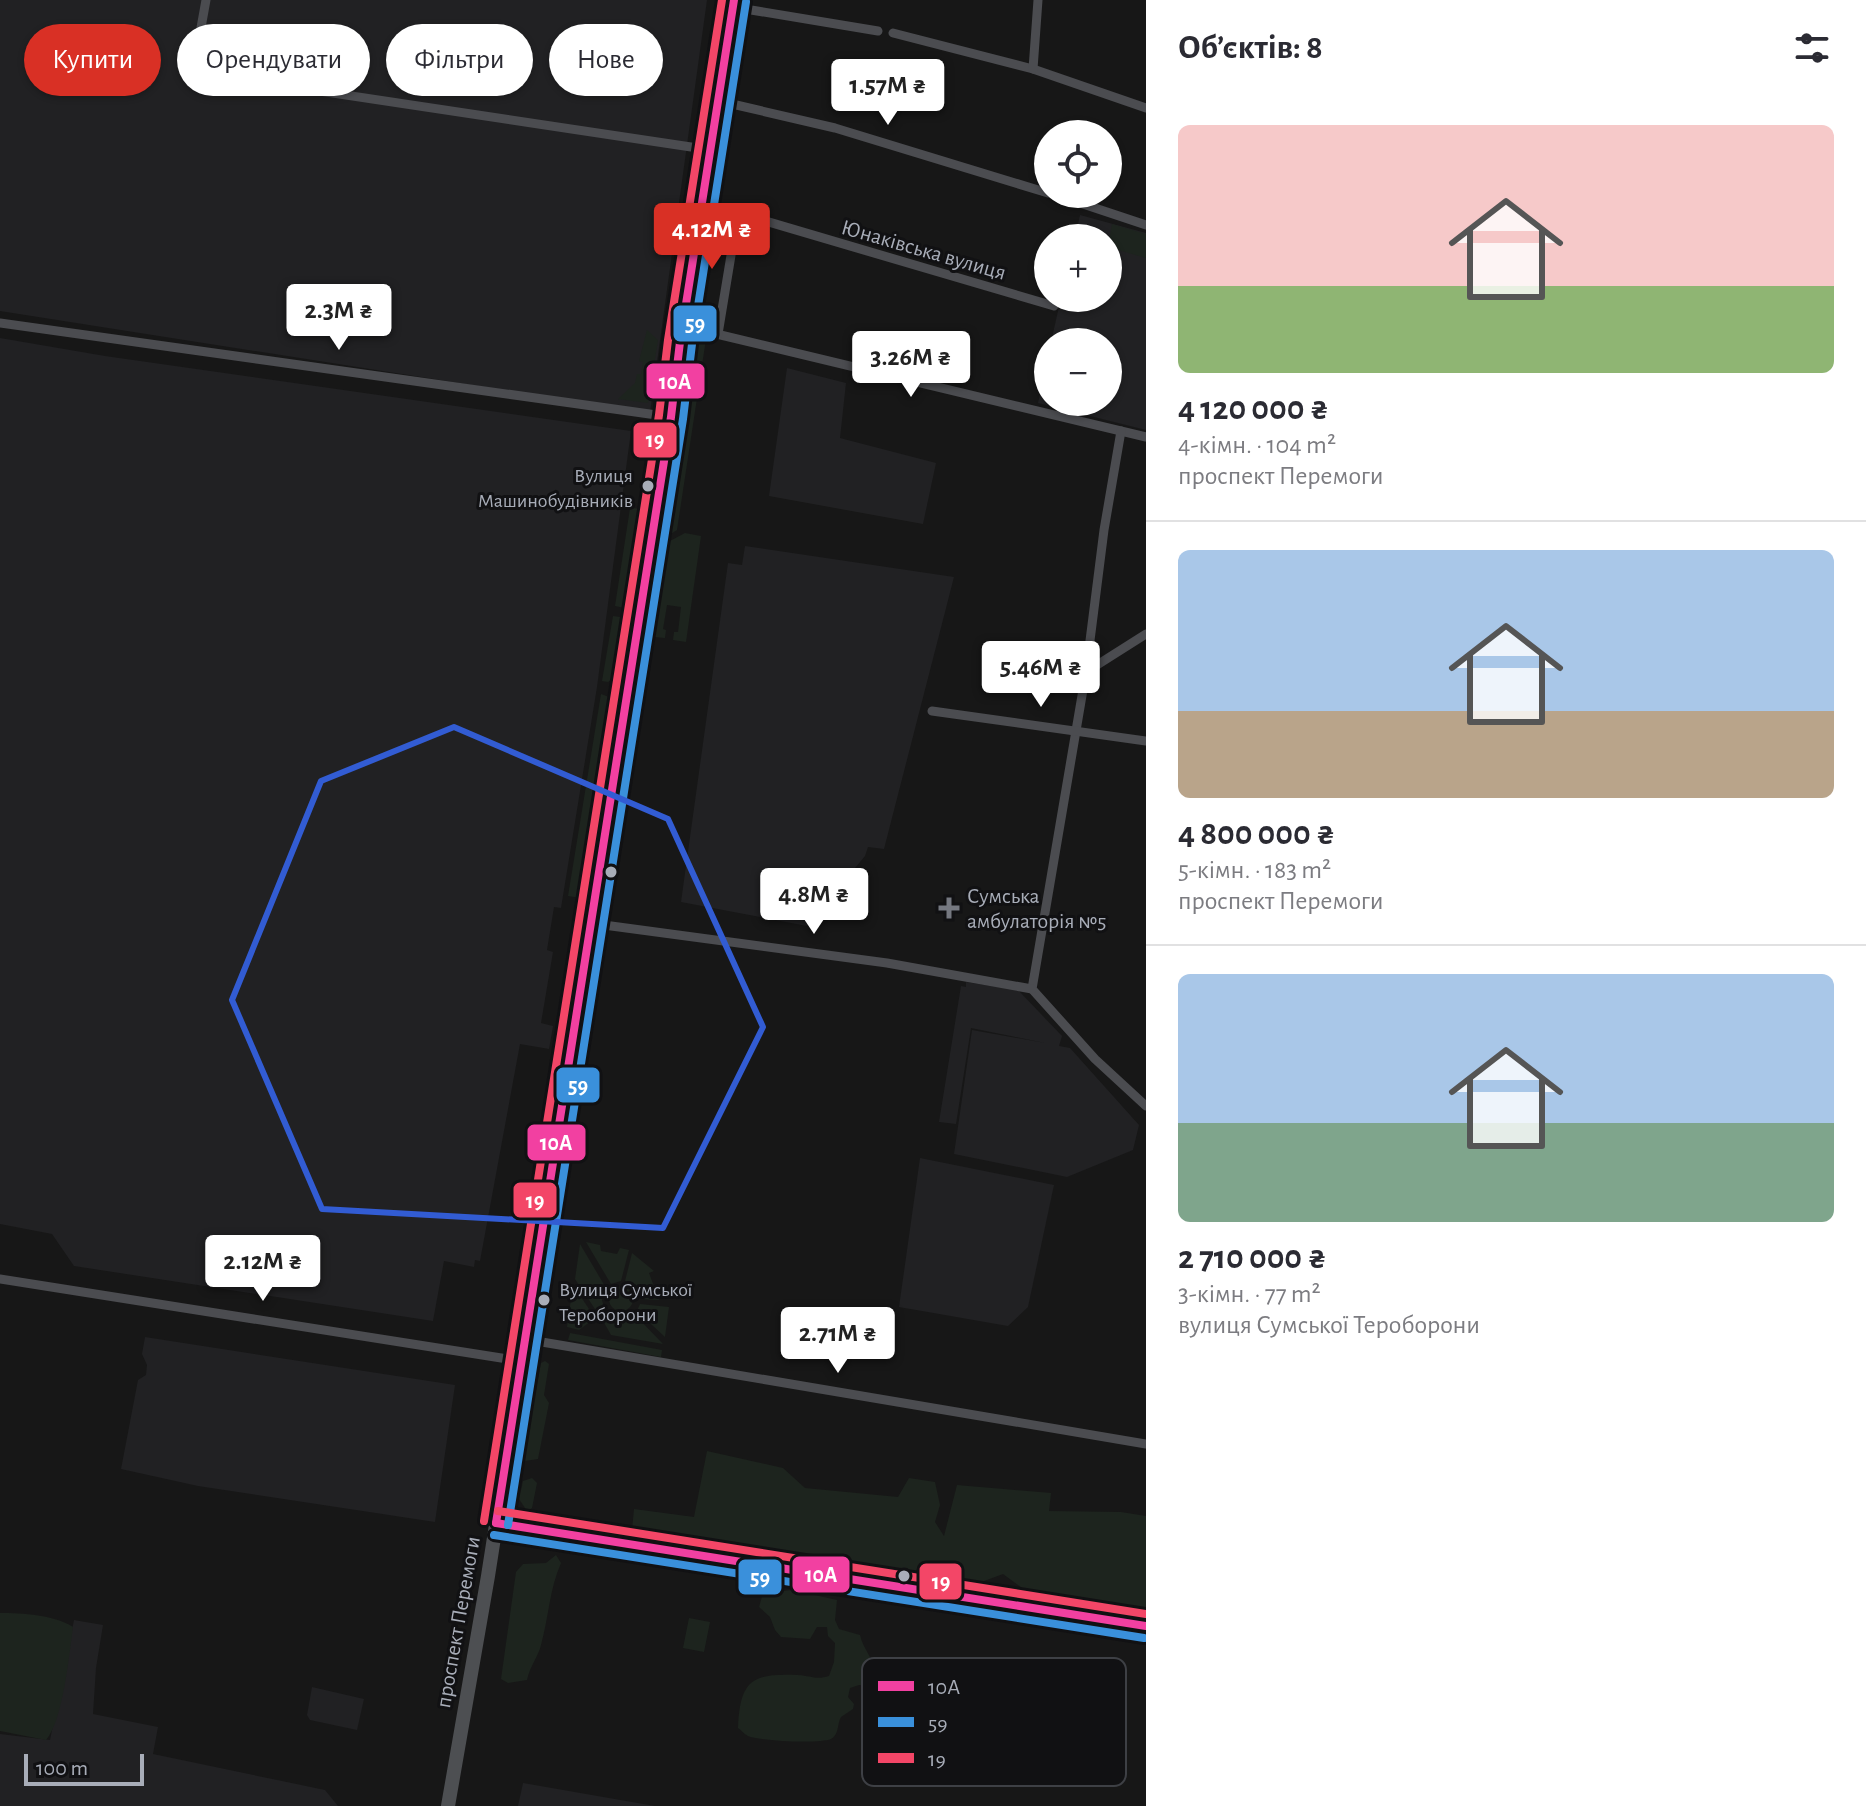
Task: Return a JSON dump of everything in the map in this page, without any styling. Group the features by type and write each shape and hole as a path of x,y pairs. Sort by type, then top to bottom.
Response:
{"main road":[{"name":"проспект Перемоги","path":"448,1806 496,1523 734,4"},
{"path":"496,1523 1146,1626"}],"street":[{"path":"206,0 193,72 711,150"},
{"path":"1033,69 1038,0"},
{"path":"734,4 878,31"},
{"path":"893,33 1033,69 1146,108"},
{"path":"719,101 835,128 1034,188"},
{"path":"1095,208 1146,225"},
{"name":"Юнаківська вулиця","path":"718,334 738,213 1034,300"},
{"path":"0,323 671,417"},
{"path":"683,326 1146,437"},
{"path":"1032,989 1086,672 1104,530 1121,431"},
{"path":"1086,672 1146,634"},
{"path":"932,711 1146,741"},
{"path":"589,923 887,963 1032,989 1095,1059 1146,1106"},
{"path":"0,1279 520,1361"},
{"path":"524,1339 1146,1444"}],"highlighted area":[{"path":"454,727 668,819 763,1027 663,1228 322,1209 232,1000 321,781"}],"shaded area":[{"path":"0,0 707,0 650,413 0,311"},
{"path":"1080,215 1113,224 1078,224"},
{"path":"1122,226 1146,233 1146,430 1090,416 1122,416 1122,328 1054,328 1058,312 1122,312"},
{"path":"1122,227 1146,234 1146,258 1122,251"},
{"path":"647,330 658,340 648,403 618,399 635,383 637,374 641,374 643,362 639,361"},
{"path":"698,337 706,339 677,530 669,535"},
{"path":"0,338 105,356 631,431 597,687 561,908 554,907 547,950 553,952 541,1023 553,1026 549,1049 520,1044 480,1261 475,1260 474,1267 444,1261 433,1321 74,1266 52,1234 0,1224"},
{"path":"787,368 846,383 840,438 936,463 923,524 769,496"},
{"path":"630,508 644,509 629,609 615,606"},
{"path":"685,533 701,536 686,642 673,640 674,632 678,632 681,607 667,605 663,629 666,630 665,638 654,637 668,542"},
{"path":"745,546 954,577 884,849 868,847 865,856 807,926 681,902 728,563 742,565"},
{"path":"613,616 628,618 618,675 608,682 602,681"},
{"path":"601,694 609,697 613,708 581,898 568,896"},
{"path":"966,982 1018,990 1062,1036 1059,1046 1070,1048 1139,1125 1133,1150 1067,1177 954,1154 972,1030 1045,1043 971,1028 956,1124 939,1122 961,986 966,987"},
{"path":"920,1158 1054,1185 1028,1307 1008,1326 899,1307"},
{"path":"586,1242 600,1245 601,1251 617,1254 620,1248 629,1250 621,1281 611,1284"},
{"path":"580,1244 606,1288 602,1300 605,1311 599,1315 575,1279"},
{"path":"632,1253 654,1271 649,1273 659,1300 641,1299 636,1287 625,1281"},
{"path":"573,1285 595,1318 579,1330 567,1327"},
{"path":"621,1287 629,1291 633,1299 629,1307 621,1311 613,1307 609,1299 613,1291"},
{"path":"640,1304 669,1307 665,1337 637,1311"},
{"path":"608,1314 619,1319 634,1314 663,1344 611,1335 602,1319"},
{"path":"570,1333 662,1350 661,1357 568,1340"},
{"path":"145,1337 455,1385 435,1522 198,1486 121,1469 138,1380 146,1375 147,1365 142,1354"},
{"path":"545,1361 549,1364 544,1395 549,1403 538,1459 525,1461 523,1458 541,1363"},
{"path":"707,1451 783,1468 805,1488 898,1497 909,1478 935,1482 940,1505 935,1522 944,1536 957,1485 1051,1493 1049,1511 1121,1512 1146,1516 1146,1608 1022,1588 1003,1574 976,1584 632,1530 634,1509 694,1517"},
{"path":"532,1478 537,1483 532,1508 527,1511 519,1499 523,1481"},
{"path":"556,1555 561,1563 540,1649 527,1680 508,1683 501,1679 516,1572 523,1564 546,1563"},
{"path":"792,1590 837,1600 835,1620 839,1629 860,1635 871,1658 862,1658 862,1685 850,1688 848,1697 854,1704 853,1709 841,1717 837,1732 831,1739 803,1742 764,1739 748,1736 738,1728 742,1699 746,1690 759,1678 829,1676 834,1662 835,1643 828,1636 827,1627 817,1627 810,1639 781,1637 770,1617 759,1607 763,1593"},
{"path":"0,1613 48,1617 73,1627 61,1703 46,1740 0,1731"},
{"path":"689,1618 710,1622 704,1652 683,1648"},
{"path":"74,1620 103,1625 93,1714 158,1727 153,1754 325,1790 338,1806 0,1806 0,1734 50,1740"},
{"path":"312,1687 364,1699 357,1730 310,1720 307,1715"},
{"path":"523,1783 655,1806 518,1806"}],"transit line":[{"name":"19","path":"484,1521 722,0"},
{"name":"10А","path":"496,1523 734,0"},
{"name":"59","path":"508,1525 746,2"},
{"name":"19","path":"498,1511 1146,1614"},
{"name":"10А","path":"496,1523 1146,1626"},
{"name":"59","path":"494,1535 1144,1638"}],"place":[{"name":"Вулиця Машинобудівників","path":"648,486"},
{"name":"Сумська амбулаторія №5","path":"949,908"},
{"name":"Вулиця Сумської Тероборони","path":"544,1300"}]}
